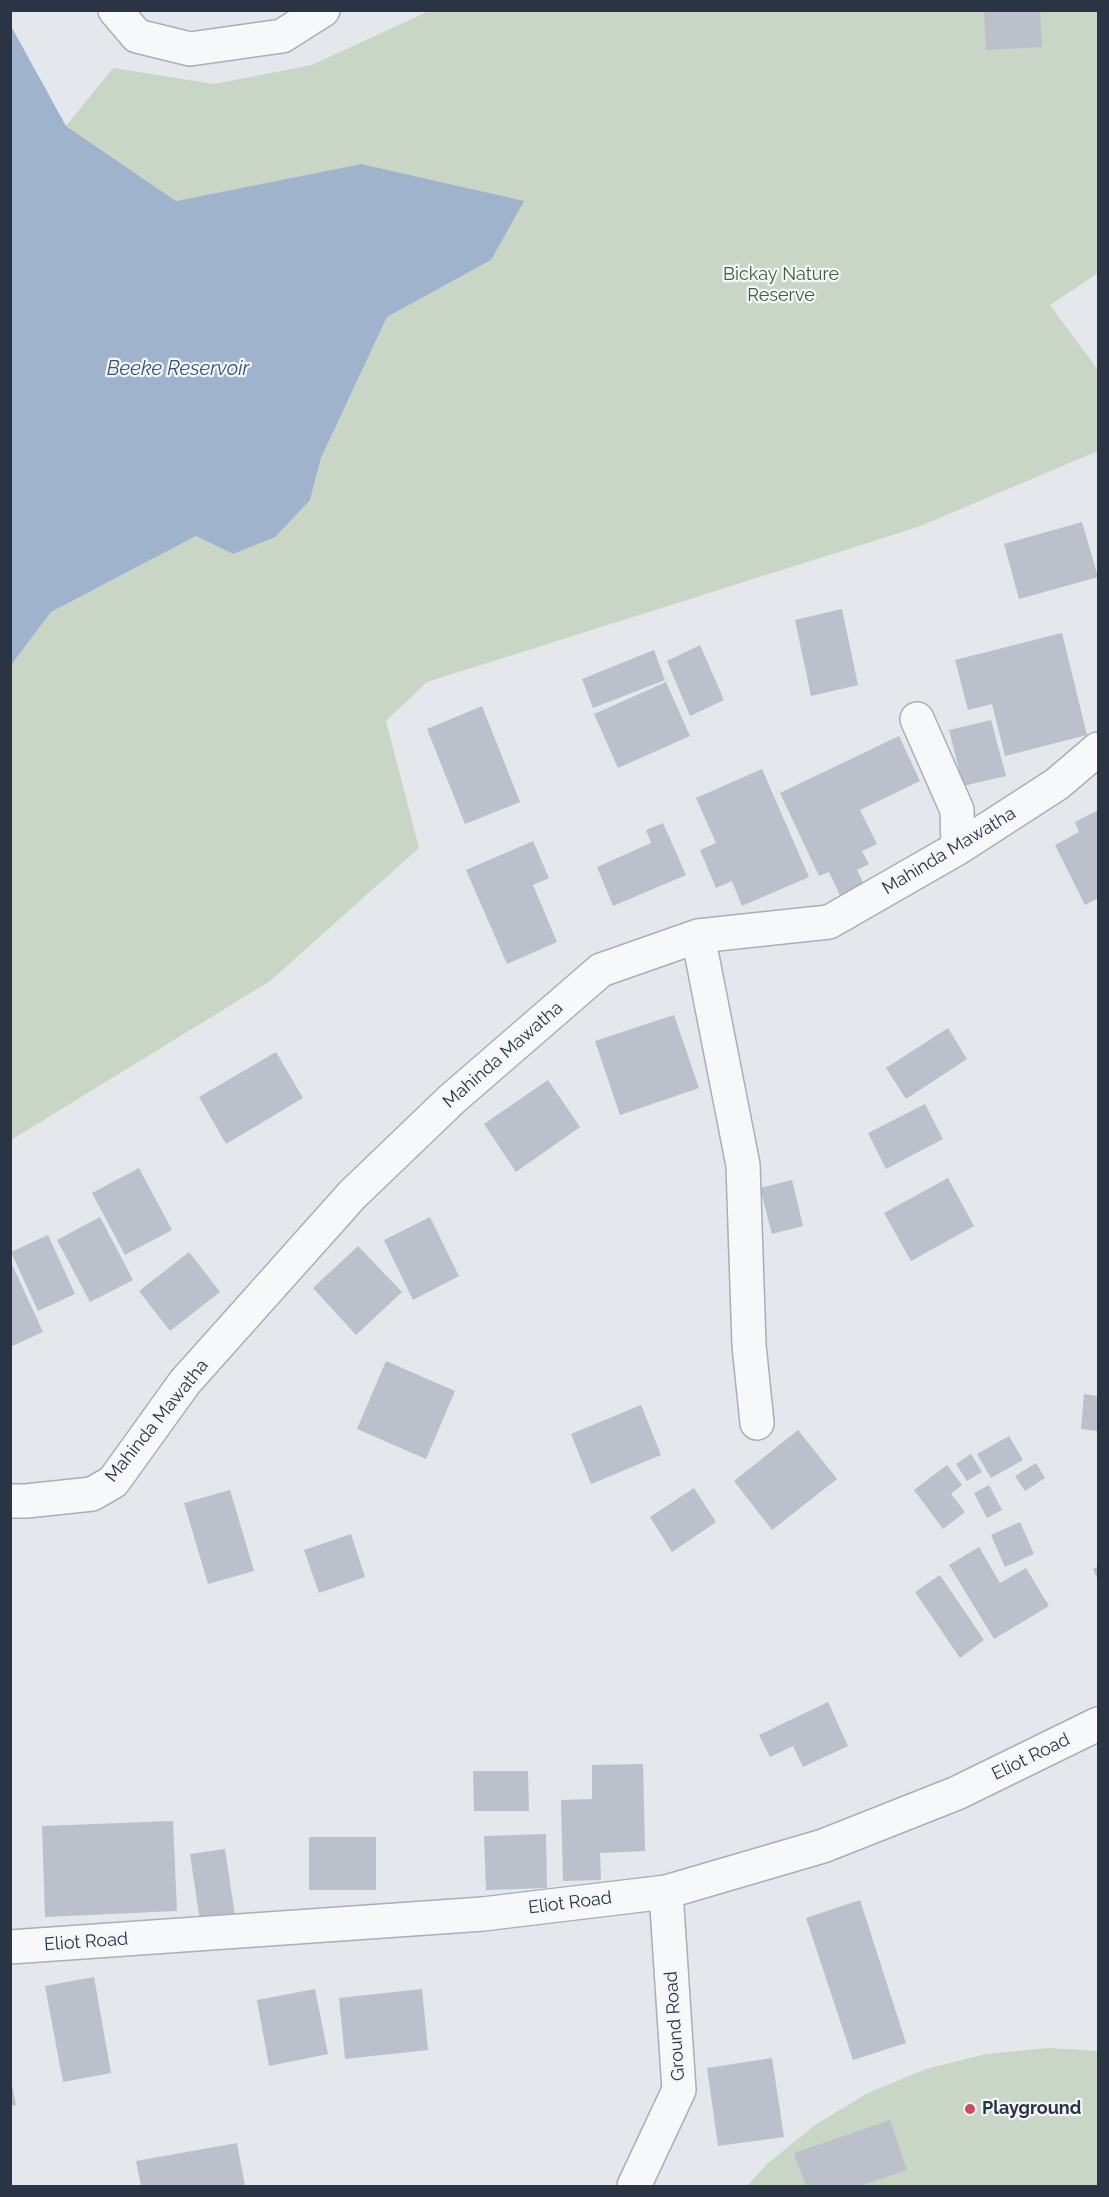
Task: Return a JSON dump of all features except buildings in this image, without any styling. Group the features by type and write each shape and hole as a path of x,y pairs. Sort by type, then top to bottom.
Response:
{"street":[{"path":"115,10 136,36 190,49 282,36 323,10"},
{"path":"917,719 957,810 958,848"},
{"name":"Mahinda Mawatha","path":"10,1501 92,1494 113,1482 185,1382 352,1195 452,1099 601,970 698,936 829,922 958,848 1057,784 1098,749"},
{"path":"698,936 743,1165 749,1345 757,1423"},
{"name":"Eliot Road","path":"10,1947 483,1914 666,1892 823,1846 957,1793 1098,1724"},
{"name":"Ground Road","path":"634,2187 679,2090 666,1892"}],"green space":[{"name":"Bickay Nature Reserve","path":"429,11 1098,11 1098,273 1050,305 1098,370 1098,451 918,527 427,682 386,721 419,848 270,981 11,1140 10,665 51,612 196,536 233,554 310,500 321,458 387,317 491,260 361,164 176,201 66,126 113,68 214,84 312,65"},
{"name":"Playground","path":"1048,2048 1098,2051 1098,2186 747,2186 767,2164 815,2125 868,2093 926,2069 986,2054"}],"water":[{"name":"Beeke Reservoir","path":"11,26 66,126 176,201 361,164 524,201 491,260 387,317 321,458 310,500 275,537 233,554 196,536 51,612 11,665"}],"place":[{"name":"Playground","path":"970,2109"}]}
